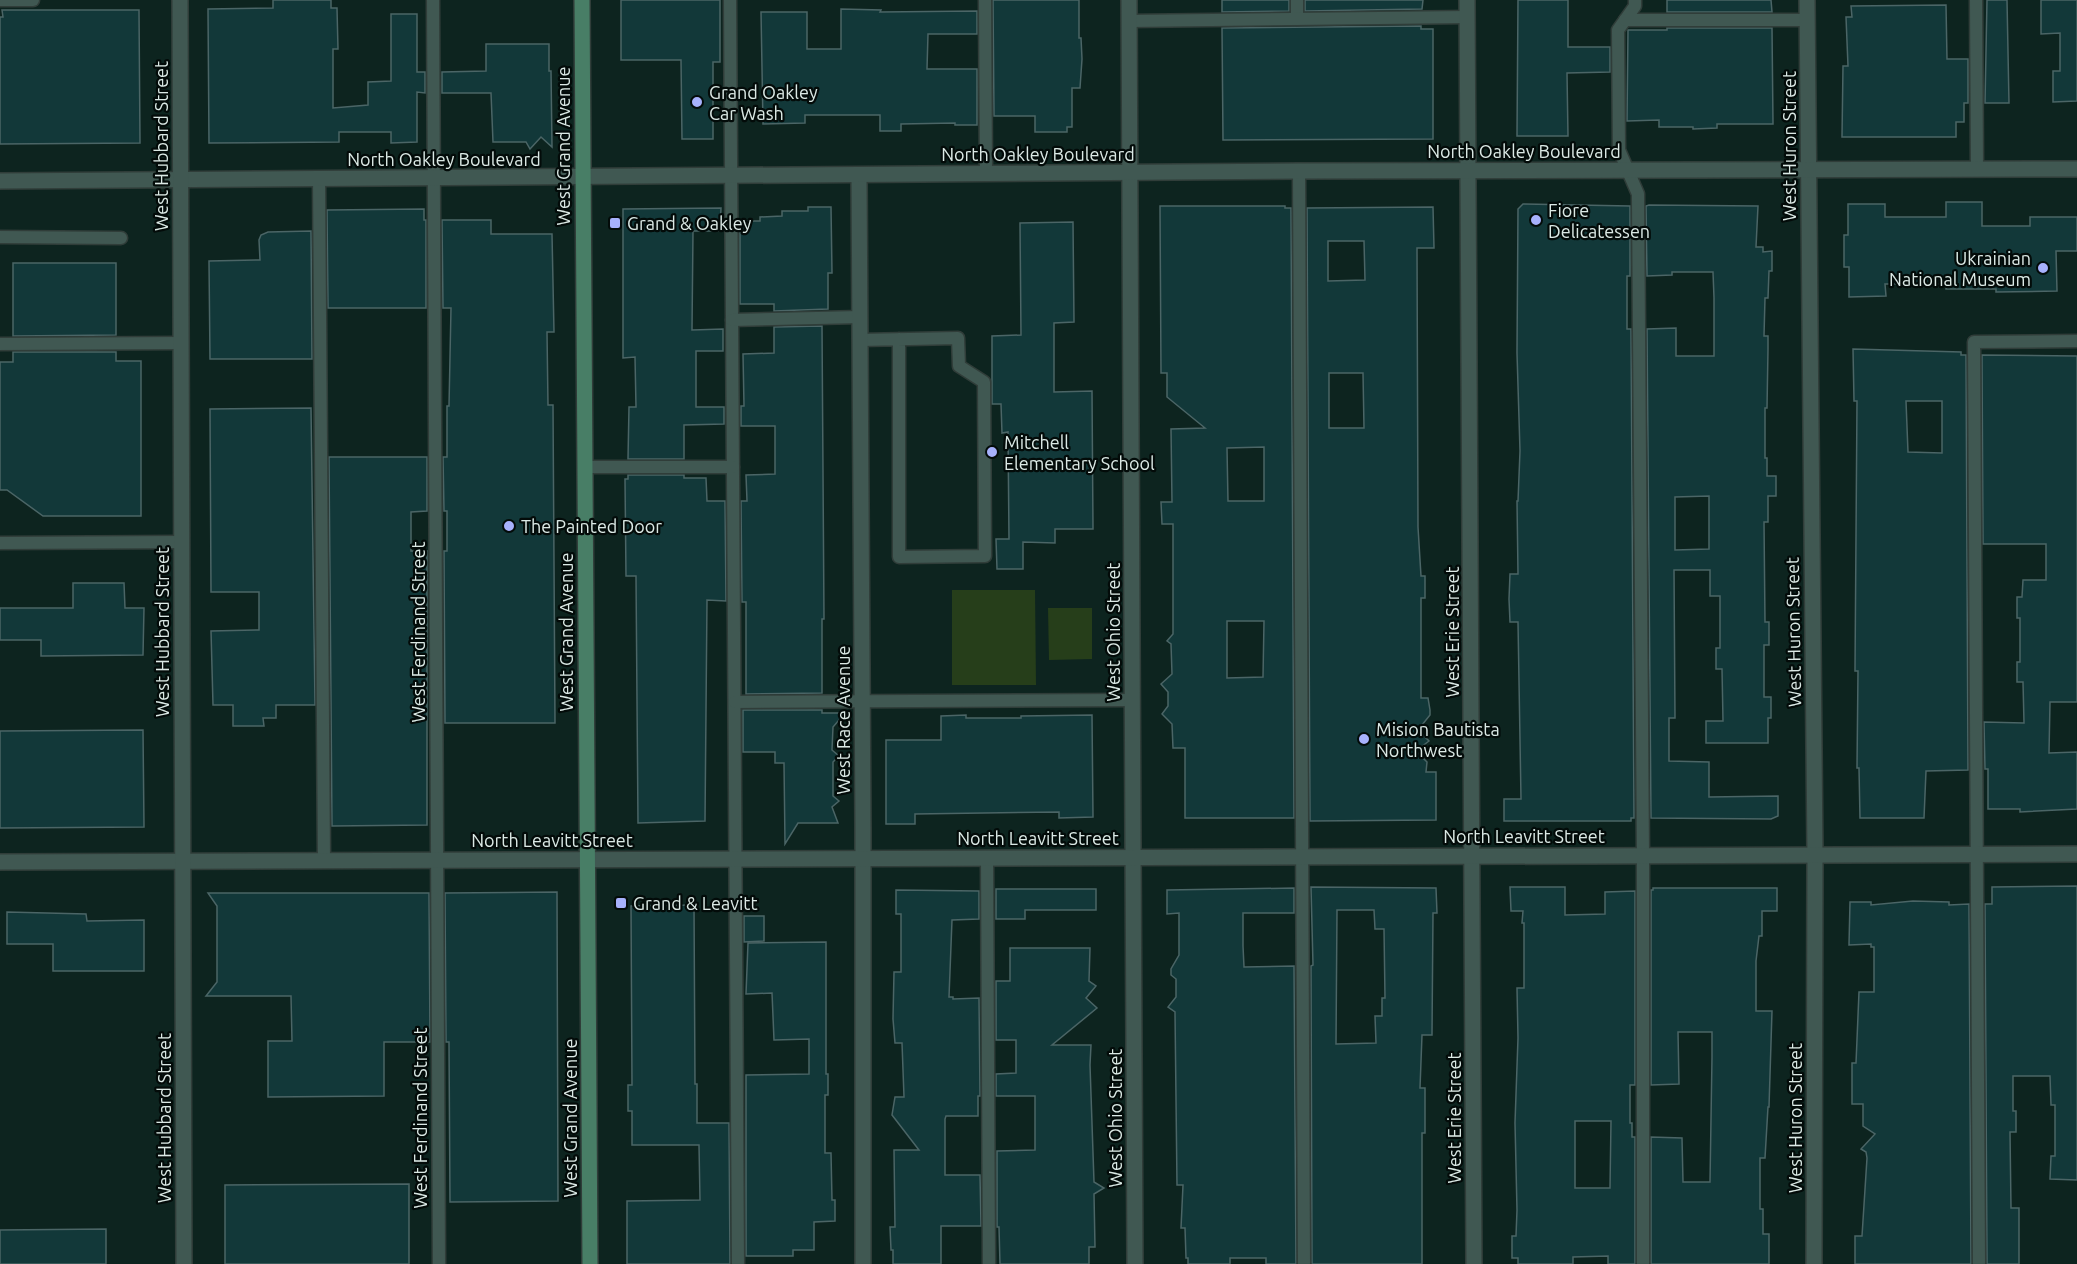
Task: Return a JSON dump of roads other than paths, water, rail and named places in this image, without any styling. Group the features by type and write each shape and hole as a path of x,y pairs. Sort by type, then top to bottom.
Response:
{"main road":[{"name":"West Grand Avenue","path":"582,0 590,1264"}],"street":[{"name":"West Hubbard Street","path":"180,0 184,1264"},
{"name":"West Ohio Street","path":"1129,0 1136,1264"},
{"name":"West Erie Street","path":"1467,0 1474,1264"},
{"name":"West Huron Street","path":"1807,0 1815,855 1814,1264"},
{"name":"North Oakley Boulevard","path":"0,182 1299,171 2077,168"},
{"name":"West Race Avenue","path":"859,175 863,1264"},
{"name":"North Leavitt Street","path":"0,862 2077,854"}],"lane":[{"path":"0,0 33,0"},
{"name":"West Ferdinand Street","path":"433,0 439,1264"},
{"path":"730,0 738,1264"},
{"path":"985,0 986,174"},
{"path":"1297,0 1297,19"},
{"path":"1635,0 1635,6 1618,30 1619,150 1638,194 1643,855 1642,1264"},
{"path":"1976,0 1977,169"},
{"path":"1130,21 1468,17"},
{"path":"1625,20 1808,20"},
{"path":"1299,171 1304,1264"},
{"path":"320,179 324,860"},
{"path":"0,237 121,238"},
{"path":"732,320 860,317"},
{"path":"860,340 899,339 958,338 959,366 984,382 985,556 899,557 899,339"},
{"path":"1979,1264 1974,342 2077,341"},
{"path":"0,344 181,343"},
{"path":"585,467 733,468"},
{"path":"0,543 182,542"},
{"path":"735,702 1132,700"},
{"path":"987,858 988,1264"}],"place":[{"name":"Grand Oakley Car Wash","path":"697,102"},
{"name":"Fiore Delicatessen","path":"1536,220"},
{"name":"Grand & Oakley","path":"615,223"},
{"name":"Ukrainian National Museum","path":"2043,268"},
{"name":"Mitchell Elementary School","path":"992,452"},
{"name":"The Painted Door","path":"509,526"},
{"name":"Mision Bautista Northwest","path":"1364,739"},
{"name":"Grand & Leavitt","path":"621,903"}]}
